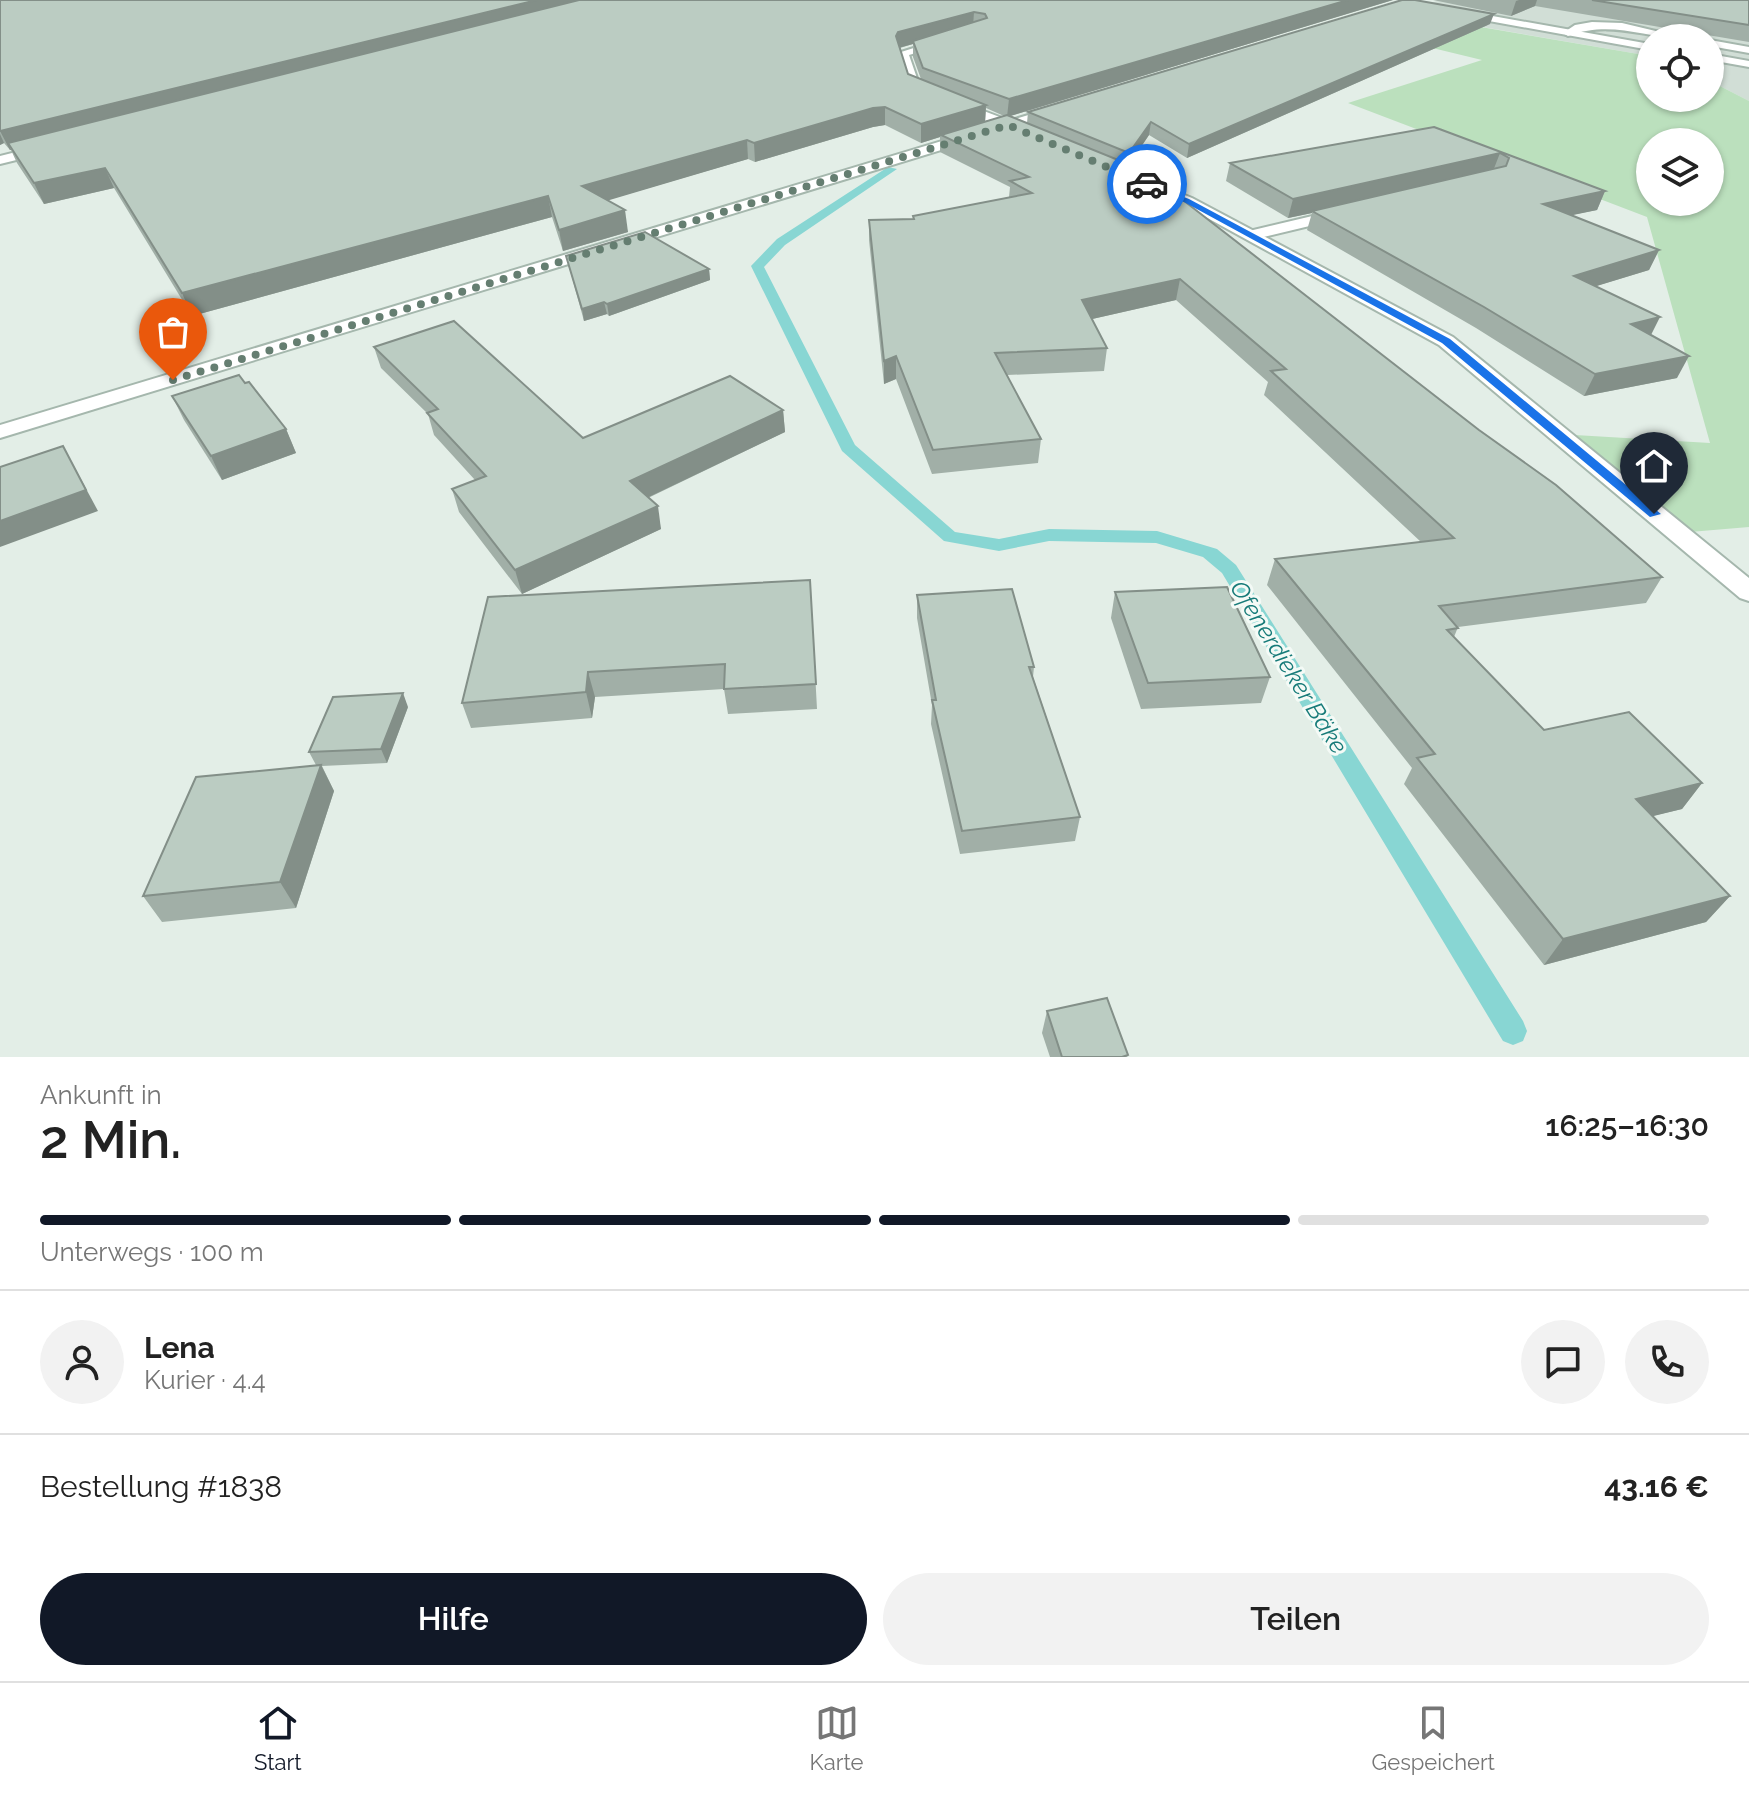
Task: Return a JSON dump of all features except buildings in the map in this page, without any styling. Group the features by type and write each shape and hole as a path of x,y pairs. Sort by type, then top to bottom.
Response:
{"street":[{"path":"1449,12 1636,45"},
{"path":"1568,33 1586,24 1636,30"},
{"path":"963,36 903,53 915,89 1032,135"},
{"path":"1724,46 1749,50"},
{"path":"1724,60 1749,64"},
{"path":"0,432 1064,108"},
{"path":"0,160 52,148"},
{"path":"1130,177 1187,201 1446,341 1749,592"},
{"path":"1251,235 1358,217 1274,248"}],"shaded area":[{"path":"1440,0 1749,0 1749,101 1724,88 1724,24 1636,24 1636,54 1402,13"}],"green space":[{"path":"1399,13 1636,54 1636,112 1724,112 1724,88 1749,101 1749,527 1678,533 1558,434 1710,443 1644,216 1724,216 1724,128 1636,128 1636,213 1348,103 1482,60 1350,28"}],"waterway":[{"name":"Ofenerdieker Bäke","path":"892,169 781,242 757,266 848,448 950,537 999,545 1049,535 1157,537 1210,553 1229,569 1513,1031"}],"way so far":[{"path":"173,380 1008,125 1147,184"}],"route":[{"path":"1147,184 1187,201 1446,341 1654,514"}]}
